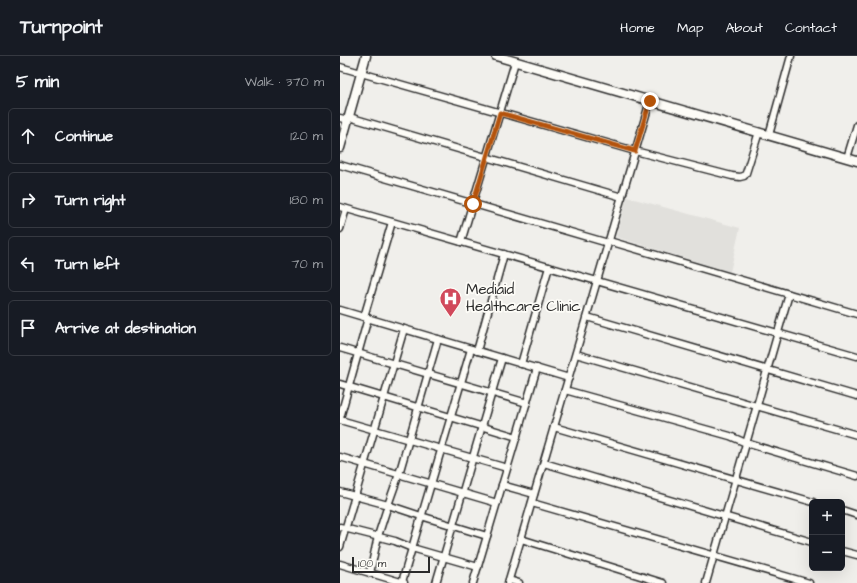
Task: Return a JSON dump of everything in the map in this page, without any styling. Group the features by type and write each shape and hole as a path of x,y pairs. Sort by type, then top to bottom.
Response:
{"street":[{"path":"340,148 346,119 362,73 366,56"},
{"path":"496,56 519,60 650,101 857,161"},
{"path":"769,135 791,56"},
{"path":"461,242 500,113 519,60"},
{"path":"340,67 635,151 732,176 740,177 744,176 746,173 758,132"},
{"path":"519,583 509,582 650,101"},
{"path":"346,119 622,197"},
{"path":"847,158 857,125"},
{"path":"340,165 857,314"},
{"path":"340,229 343,208 857,356"},
{"path":"392,222 340,419 507,468"},
{"path":"477,351 504,254"},
{"path":"521,364 549,267"},
{"path":"706,583 789,294"},
{"path":"340,310 569,378"},
{"path":"586,317 857,396"},
{"path":"340,547 343,528 365,464 404,329"},
{"path":"370,573 378,536 399,474 438,339"},
{"path":"340,348 527,403"},
{"path":"340,564 370,573 385,580 403,583 470,349"},
{"path":"576,354 857,435"},
{"path":"436,583 502,358"},
{"path":"473,583 537,368"},
{"path":"340,384 517,437"},
{"path":"565,390 730,436 746,443 857,476"},
{"path":"554,427 809,501"},
{"path":"340,457 497,503"},
{"path":"544,463 809,541"},
{"path":"502,485 534,494"},
{"path":"340,492 388,505 487,536"},
{"path":"532,503 809,583"},
{"path":"845,511 857,515"},
{"path":"343,528 395,541 412,548 478,568"},
{"path":"521,540 663,583"},
{"path":"845,552 857,555"}],"shaded area":[{"path":"627,197 740,228 730,272 616,237"}],"place":[{"name":"Mediaid Healthcare Clinic","path":"450,318"}],"route":[{"path":"473,204 500,113 635,151 650,101"}]}
